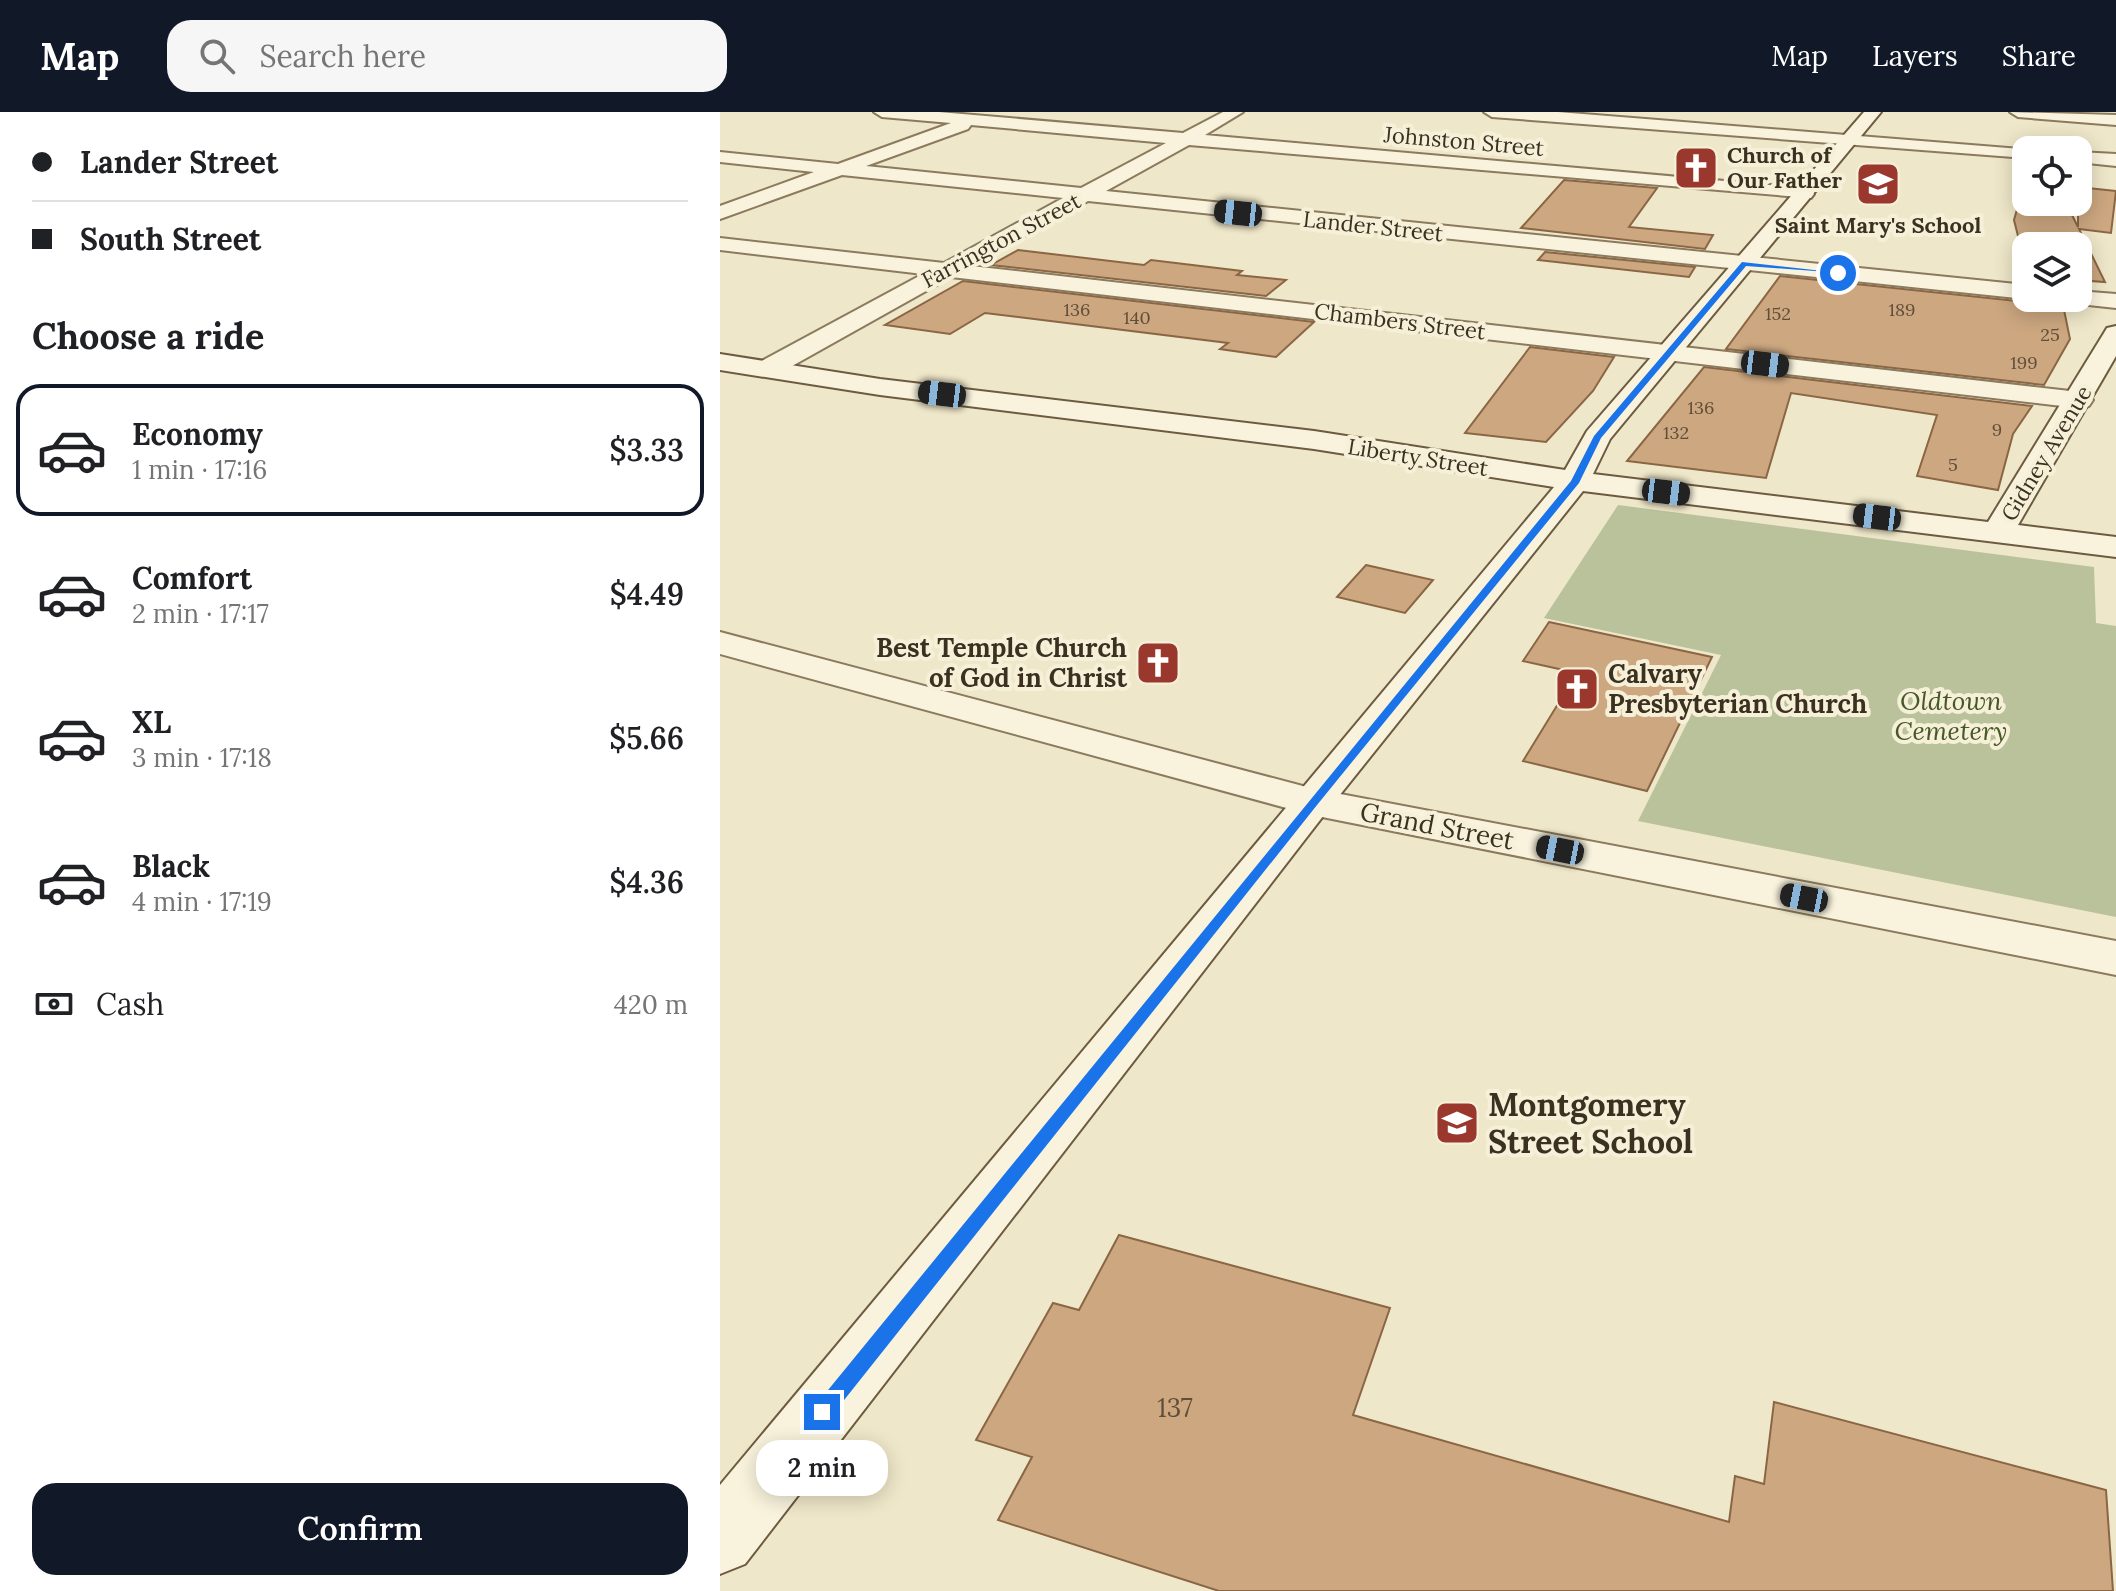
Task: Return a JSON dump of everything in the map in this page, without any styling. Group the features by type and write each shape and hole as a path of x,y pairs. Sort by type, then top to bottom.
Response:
{"street":[{"name":"Johnston Street","path":"882,112 1804,194"},
{"path":"720,213 999,112"},
{"name":"Farrington Street","path":"767,369 1235,112"},
{"path":"1492,112 2012,152"},
{"path":"720,1539 1312,802 1575,481 1597,437 1671,354 1873,112"},
{"path":"2018,112 2116,120"},
{"name":"Lander Street","path":"720,157 1080,197 2012,291"},
{"path":"2092,158 2116,160"},
{"name":"Chambers Street","path":"720,244 2079,400"},
{"path":"2092,299 2116,301"},
{"name":"Gidney Avenue","path":"1998,532 2116,333"},
{"name":"Liberty Street","path":"720,362 880,387 1314,440 1575,481 2116,547"},
{"name":"Grand Street","path":"720,643 1312,802 2116,958"}],"green space":[{"name":"Oldtown Cemetery","path":"1618,505 2094,567 2096,623 2116,626 2116,917 1638,821 1721,655 1544,618"}],"building":[{"path":"1564,180 1657,188 1629,227 1713,235 1705,249 1521,228"},
{"path":"2092,188 2116,191 2111,233 2079,229 2080,232 2017,232 2014,220 2015,216 2072,216 2078,227 2078,216 2092,216"},
{"path":"1018,250 1144,265 1151,260 1242,271 1237,275 1286,280 1266,296 991,265"},
{"path":"1545,252 1695,267 1689,277 1538,260"},
{"path":"2092,256 2105,282 2092,281"},
{"path":"1780,276 2012,301 2012,312 2064,312 2070,339 2044,385 1726,349"},
{"path":"963,281 1314,322 1276,357 1220,349 1228,343 985,313 950,334 885,325"},
{"path":"1530,347 1614,357 1593,391 1546,442 1465,433"},
{"path":"1704,367 2032,406 2013,434 1998,490 1917,476 1937,415 1791,393 1766,478 1627,461"},
{"path":"1366,565 1433,580 1405,613 1337,597"},
{"path":"1549,622 1712,657 1647,791 1523,761 1577,673 1523,661"},
{"path":"1119,1235 1390,1308 1353,1415 1729,1522 1735,1476 1764,1484 1774,1402 2106,1490 2113,1591 1219,1591 998,1520 1032,1457 976,1440 1053,1303 1079,1310"}],"place":[{"name":"Church of Our Father","path":"1696,168"},
{"name":"Saint Mary's School","path":"1878,184"},
{"name":"Best Temple Church of God in Christ","path":"1158,663"},
{"name":"Calvary Presbyterian Church","path":"1577,689"},
{"name":"Montgomery Street School","path":"1457,1123"}],"route":[{"path":"822,1412 1312,802 1575,481 1597,437 1671,354 1744,264 1838,273"}]}
